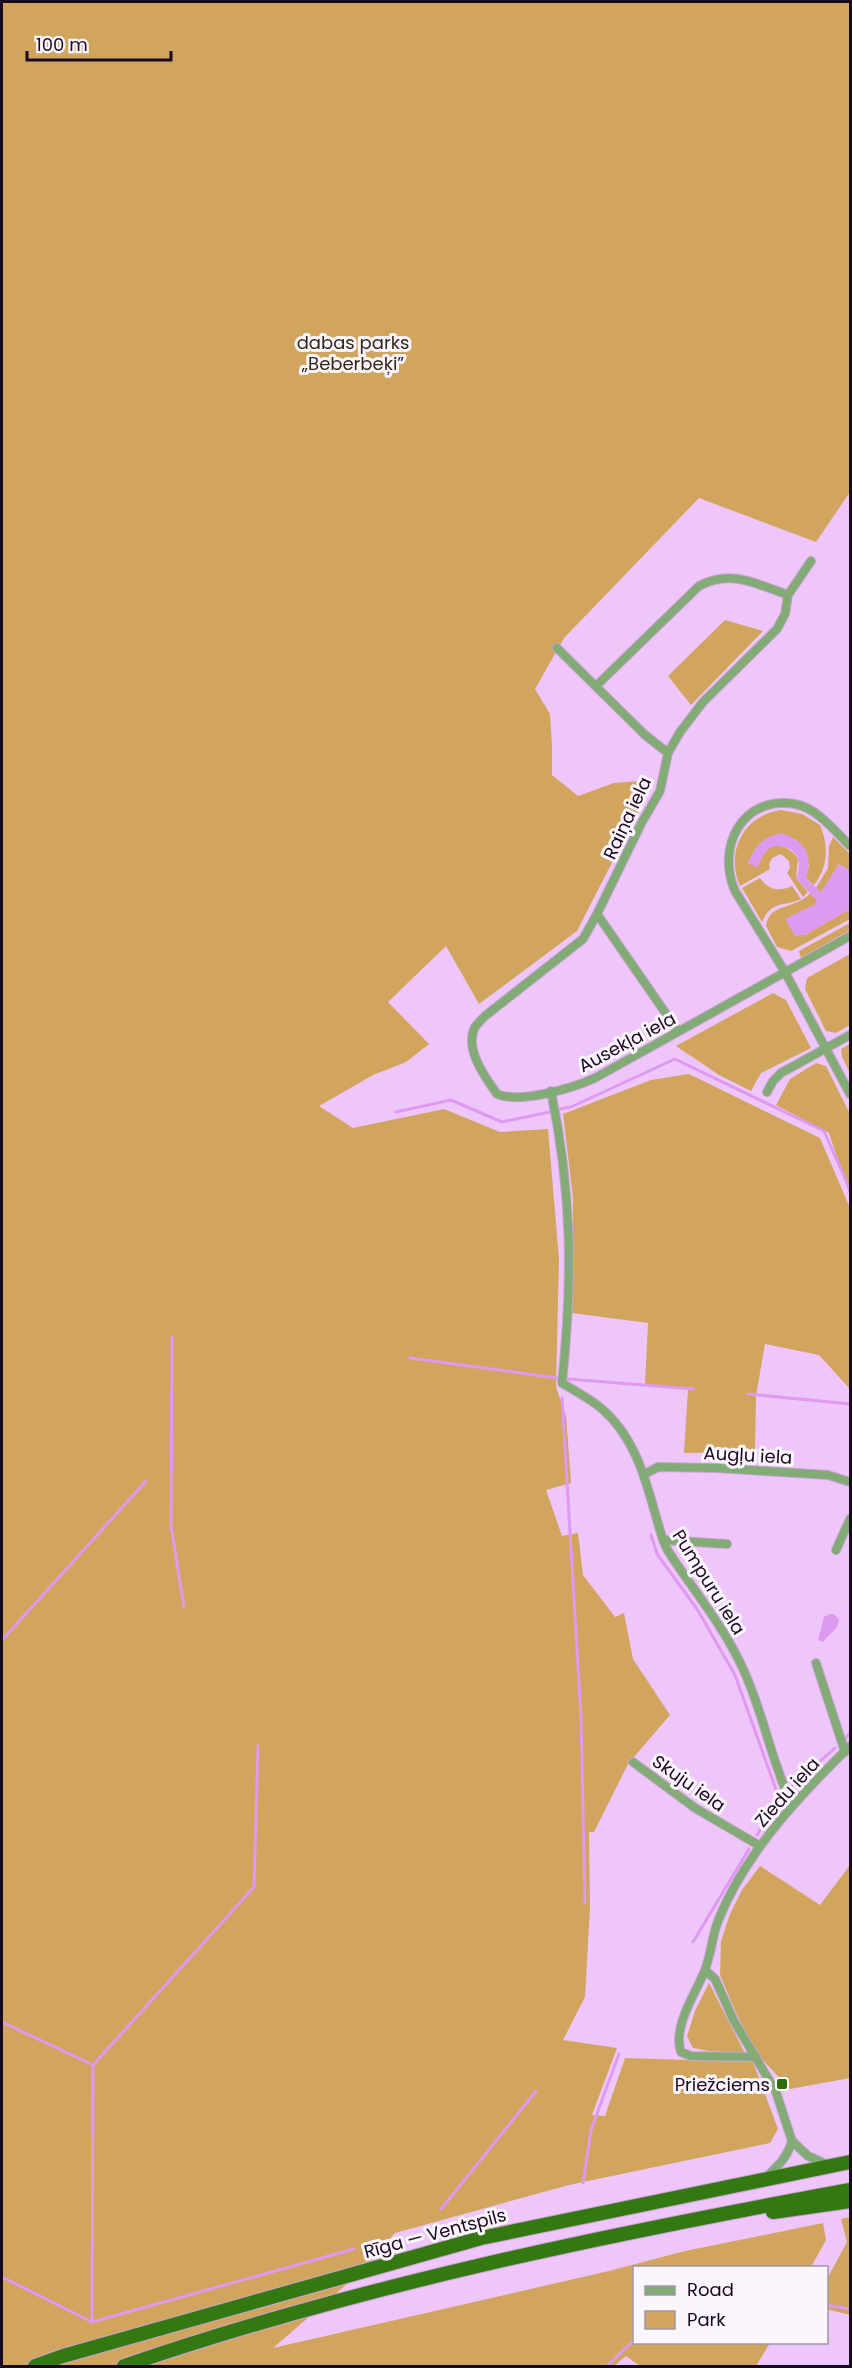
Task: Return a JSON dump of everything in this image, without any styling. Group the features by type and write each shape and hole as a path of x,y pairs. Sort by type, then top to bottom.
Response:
{"highway":[{"name":"Rīga — Ventspils","path":"35,2367 74,2353 481,2238 850,2162"},
{"path":"124,2367 189,2344 497,2261 699,2218 850,2190"},
{"path":"699,2218 794,2210 850,2200"}],"street":[{"name":"Raiņa iela","path":"597,914 642,822 660,791 668,753 680,732 703,702 777,629 785,614 788,595 811,561"},
{"path":"596,686 699,586 710,580 722,577 738,578 788,595"},
{"path":"557,648 644,734 668,753"},
{"path":"850,846 810,810 795,804 778,804 765,807 745,819 737,828 729,848 729,877 735,891 785,972 850,1094"},
{"path":"597,914 655,994 678,1031"},
{"name":"Ausekļa iela","path":"597,914 583,939 485,1016 475,1028 472,1040 474,1056 498,1094 514,1098 551,1091 595,1078 850,936"},
{"path":"767,1092 781,1073 850,1035"},
{"name":"Pumpuru iela","path":"551,1091 561,1139 568,1198 571,1274 562,1383 600,1407 625,1435 645,1474 663,1540 737,1656 754,1695 777,1773 792,1805"},
{"name":"Augļu iela","path":"645,1474 658,1467 716,1468 828,1475 850,1482"},
{"path":"836,1550 850,1519"},
{"path":"663,1540 727,1544"},
{"path":"816,1664 848,1749"},
{"name":"Ziedu iela","path":"705,1970 717,1922 760,1846 792,1805 848,1749"},
{"name":"Skuju iela","path":"633,1762 695,1808 760,1846"},
{"path":"756,2057 691,2056 681,2052 679,2036 686,2010 705,1970 715,1979 734,2022 756,2057 776,2091 792,2142 808,2156 831,2166"},
{"path":"764,2179 782,2164 792,2142"}],"green space":[{"name":"dabas parks „Beberbeķi”","path":"2,2 850,2 850,492 816,542 699,498 564,638 535,689 550,714 552,775 578,796 614,783 654,780 577,931 479,1004 446,946 388,1002 429,1044 406,1062 373,1075 319,1106 353,1128 444,1109 500,1132 548,1129 559,1259 556,1387 566,1416 571,1483 546,1490 562,1536 578,1533 583,1575 615,1617 624,1613 633,1659 670,1715 628,1764 594,1832 589,1832 590,1907 585,1997 563,2040 617,2048 592,2115 605,2116 625,2058 753,2062 778,2129 770,2143 569,2185 395,2233 362,2271 273,2348 609,2271 685,2251 823,2223 826,2240 812,2266 633,2266 633,2344 769,2344 756,2366 640,2366 626,2356 614,2366 2,2366"},
{"path":"725,620 763,631 691,705 668,676"},
{"path":"781,810 802,814 820,825 825,841 826,856 819,878 814,885 806,878 809,865 796,839 756,848 748,863 757,867 768,849 772,847 781,846 789,849 798,859 796,878 808,892 803,897 787,873 790,868 789,861 781,854 772,858 769,864 770,869 740,886 736,873 737,848 748,827 768,813"},
{"path":"833,837 850,854 850,871 839,864 821,893 816,888 828,868 829,846"},
{"path":"760,878 774,889 792,886 801,899 774,907 762,922 742,888"},
{"path":"810,893 817,900 805,935 850,909 850,919 791,951 777,947 766,926 768,918 778,909 798,902"},
{"path":"850,923 850,930 801,958 799,951"},
{"path":"850,954 850,1025 836,1033 826,1031 805,989 807,978"},
{"path":"773,993 786,1000 811,1048 761,1073 751,1091 719,1075 676,1046"},
{"path":"850,1044 850,1073 842,1057 841,1049"},
{"path":"816,1063 826,1066 850,1114 850,1196 829,1133 776,1105 790,1079"},
{"path":"689,1074 820,1138 850,1208 850,1389 819,1355 765,1344 756,1396 755,1452 684,1453 688,1389 645,1384 648,1323 572,1313 573,1198 563,1114 651,1080"},
{"path":"850,1865 850,2078 790,2089 758,2055 736,2013 720,1975 721,1941 730,1914 742,1890 760,1866 820,1905"},
{"path":"709,1983 745,2053 693,2048 687,2036 695,2011"},
{"path":"850,2217 850,2315 828,2310 828,2277 847,2242 841,2219"}],"shaded area":[{"path":"782,833 797,841 806,850 809,862 806,878 821,892 839,864 850,871 850,909 805,935 795,936 785,919 817,901 796,878 799,864 793,851 774,846 765,853 757,868 748,863 761,843 769,837"},
{"path":"834,1614 839,1619 837,1627 823,1642 818,1640 824,1617"}],"waterway":[{"path":"560,1109 571,1107 675,1059 824,1131 850,1190"},
{"path":"396,1112 451,1100 502,1122 550,1112"},
{"path":"172,1337 171,1526 184,1607"},
{"path":"410,1358 557,1378"},
{"path":"568,1379 694,1389"},
{"path":"748,1394 850,1404"},
{"path":"562,1398 581,1716 585,1903"},
{"path":"2,1640 146,1481"},
{"path":"651,1535 657,1554 697,1609 735,1675 779,1798 757,1835"},
{"path":"844,1740 850,1733"},
{"path":"92,2322 93,2065 254,1887 258,1746"},
{"path":"791,1787 835,1748"},
{"path":"693,1942 749,1849"},
{"path":"2,2022 93,2065"},
{"path":"583,2183 591,2130 619,2054"},
{"path":"441,2209 536,2091"},
{"path":"2,2277 92,2322 354,2249"},
{"path":"828,2305 850,2309"},
{"path":"607,2366 633,2341"}],"place":[{"name":"Priežciems","path":"782,2084"}]}
